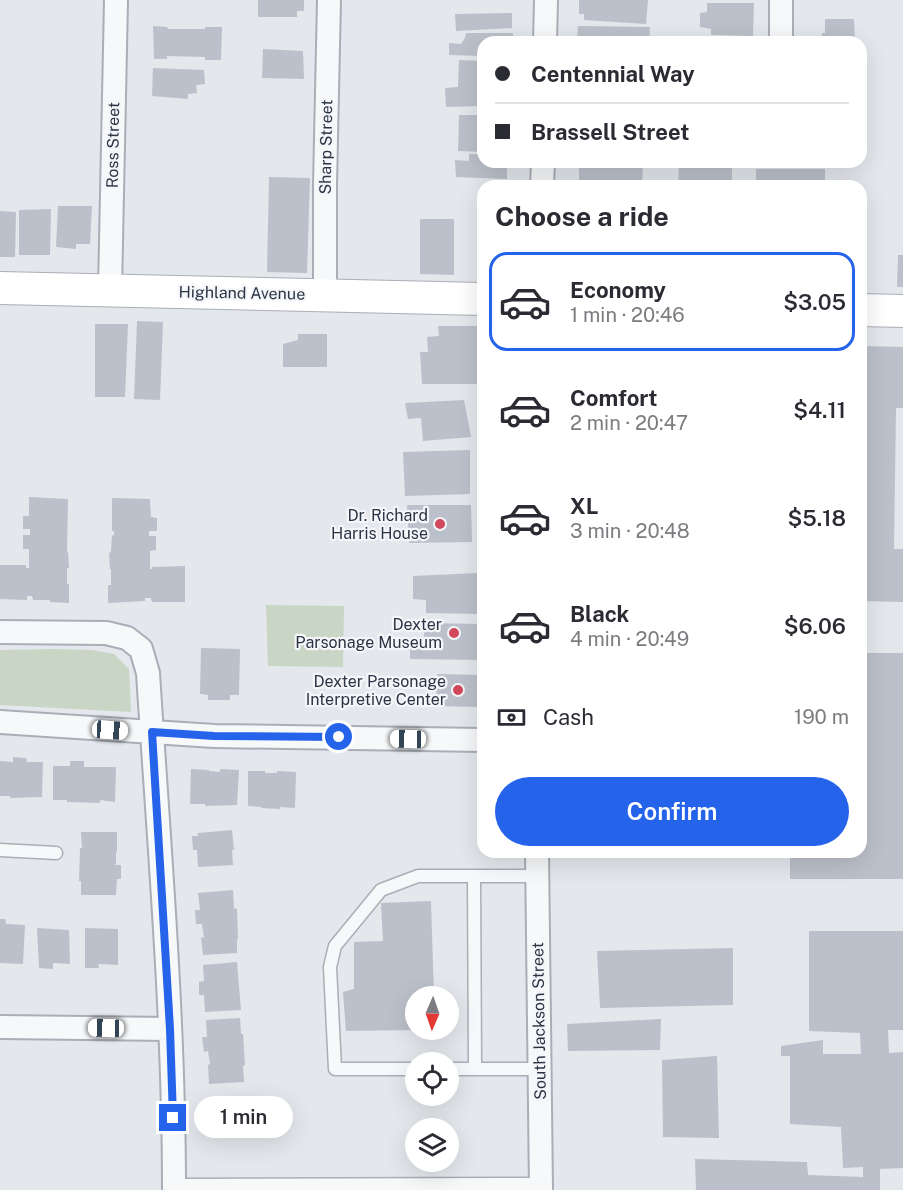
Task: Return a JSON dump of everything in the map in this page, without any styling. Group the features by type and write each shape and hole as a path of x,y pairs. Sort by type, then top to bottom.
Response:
{"main road":[{"name":"Highland Avenue","path":"0,288 477,299"},
{"path":"867,310 903,311"}],"street":[{"name":"Ross Street","path":"110,290 116,0"},
{"name":"Sharp Street","path":"325,295 329,0"},
{"path":"545,36 546,0"},
{"path":"781,36 782,0"},
{"path":"0,632 106,633 127,638 141,650 148,673 152,732 170,1029 174,1188"},
{"path":"0,722 214,736 477,740"},
{"name":"South Jackson Street","path":"537,858 541,1187"},
{"path":"0,1027 170,1029"}],"lane":[{"path":"0,850 56,853"},
{"path":"405,1069 335,1069 330,967 334,946 381,890 418,876 537,876"},
{"path":"474,876 475,1069"},
{"path":"459,1069 540,1069"},
{"path":"174,1188 541,1187"}],"green space":[{"path":"266,605 344,606 343,667 268,666"},
{"path":"0,650 92,650 114,654 129,669 131,712 0,705"}],"building":[{"path":"258,0 304,0 304,11 297,11 297,17 258,17"},
{"path":"579,0 648,0 646,24 584,20 584,14 579,14"},
{"path":"707,3 754,3 753,36 711,35 711,29 700,27 700,13 707,12"},
{"path":"512,13 512,28 456,31 455,14"},
{"path":"825,19 854,19 855,36 822,36 822,33 825,33"},
{"path":"153,26 168,29 222,27 221,60 205,60 205,57 167,56 167,59 154,59"},
{"path":"578,26 650,27 649,36 577,36"},
{"path":"466,33 513,33 513,36 477,36 477,56 449,55 449,43 461,44"},
{"path":"263,49 303,51 304,79 262,78"},
{"path":"459,60 477,61 477,106 446,107 445,88 458,87"},
{"path":"153,68 204,70 205,84 196,85 197,93 188,94 188,99 152,96"},
{"path":"459,115 477,115 477,152 458,151"},
{"path":"469,154 477,154 477,168 507,168 507,179 456,177 455,160 469,161"},
{"path":"579,168 643,168 642,180 579,180"},
{"path":"679,168 732,168 732,180 678,180"},
{"path":"756,169 825,169 825,180 756,180"},
{"path":"269,177 310,178 307,273 267,272"},
{"path":"58,206 92,206 90,244 76,244 76,249 56,247"},
{"path":"51,209 50,255 19,255 19,210"},
{"path":"0,211 16,212 15,257 0,257"},
{"path":"420,219 454,219 454,275 420,274"},
{"path":"898,255 903,255 903,287 897,287"},
{"path":"137,321 163,322 160,400 134,399"},
{"path":"95,324 128,324 125,397 95,397"},
{"path":"438,326 477,326 477,384 422,384 420,352 428,352 427,337 439,336"},
{"path":"298,334 327,334 327,367 283,367 283,344 298,340"},
{"path":"867,346 903,347 903,408 896,408 894,549 903,549 903,602 867,601"},
{"path":"464,400 471,437 423,441 421,418 408,419 405,403"},
{"path":"470,450 470,494 405,496 403,452"},
{"path":"29,497 68,499 69,568 67,568 67,584 69,584 69,603 33,600 32,596 27,596 27,600 0,599 0,565 26,565 26,568 29,568 29,549 23,549 23,535 30,535 30,529 23,529 23,516 29,516"},
{"path":"112,498 150,499 151,517 157,518 157,531 149,531 149,536 156,536 156,550 150,551 150,569 152,567 185,566 185,602 152,602 151,598 145,598 145,601 108,603 108,585 111,585 109,553 111,552 112,535 114,536"},
{"name":"Dr. Richard Harris House","path":"407,505 471,505 472,542 409,543"},
{"path":"477,573 477,614 426,613 426,600 413,599 413,576"},
{"name":"Dexter Parsonage Museum","path":"424,623 477,624 477,660 410,659 410,642 424,642"},
{"path":"201,648 240,649 239,695 230,695 230,700 208,700 208,695 200,694"},
{"path":"867,653 903,653 903,879 790,879 790,858 867,858"},
{"name":"Dexter Parsonage Interpretive Center","path":"437,674 477,675 477,707 436,706"},
{"path":"13,757 26,758 27,762 43,762 42,797 0,796 0,761 13,762"},
{"path":"70,761 84,761 84,767 116,767 115,802 53,800 53,766 70,766"},
{"path":"191,769 220,772 220,769 239,770 237,805 190,804"},
{"path":"248,771 296,772 295,808 248,806"},
{"path":"232,830 233,865 198,867 197,850 193,850 192,836 198,836 198,833"},
{"path":"81,832 117,832 115,865 121,865 121,879 117,879 116,895 81,895 81,881 79,881"},
{"path":"233,890 234,908 237,909 237,953 203,955 202,924 196,924 195,910 200,910 198,893"},
{"path":"431,901 434,986 405,986 405,1030 346,1031 343,992 354,989 354,942 383,941 381,903"},
{"path":"0,919 5,919 6,924 25,925 23,964 0,963"},
{"path":"37,928 69,930 70,964 53,963 53,969 39,968"},
{"path":"85,928 118,929 118,965 98,964 99,968 85,968"},
{"path":"809,931 903,931 903,1030 888,1030 889,1053 903,1052 903,1168 880,1169 880,1190 696,1190 695,1159 807,1162 808,1175 863,1177 863,1167 843,1168 841,1127 790,1124 790,1056 781,1056 781,1046 823,1040 823,1054 861,1054 860,1033 809,1031"},
{"path":"733,948 733,1005 600,1008 597,951"},
{"path":"237,962 241,1010 205,1012 204,995 199,995 199,982 204,981 203,965"},
{"path":"240,1018 245,1065 243,1066 244,1082 209,1084 208,1065 210,1064 208,1051 204,1052 202,1037 207,1037 206,1020"},
{"path":"661,1019 660,1050 568,1051 567,1024"},
{"path":"717,1056 719,1138 663,1137 662,1060"}],"place":[{"name":"Dr. Richard Harris House","path":"440,524"},
{"name":"Dexter Parsonage Museum","path":"454,633"},
{"name":"Dexter Parsonage Interpretive Center","path":"458,690"}],"route":[{"path":"173,1118 170,1029 152,732 214,736 339,737"}]}
